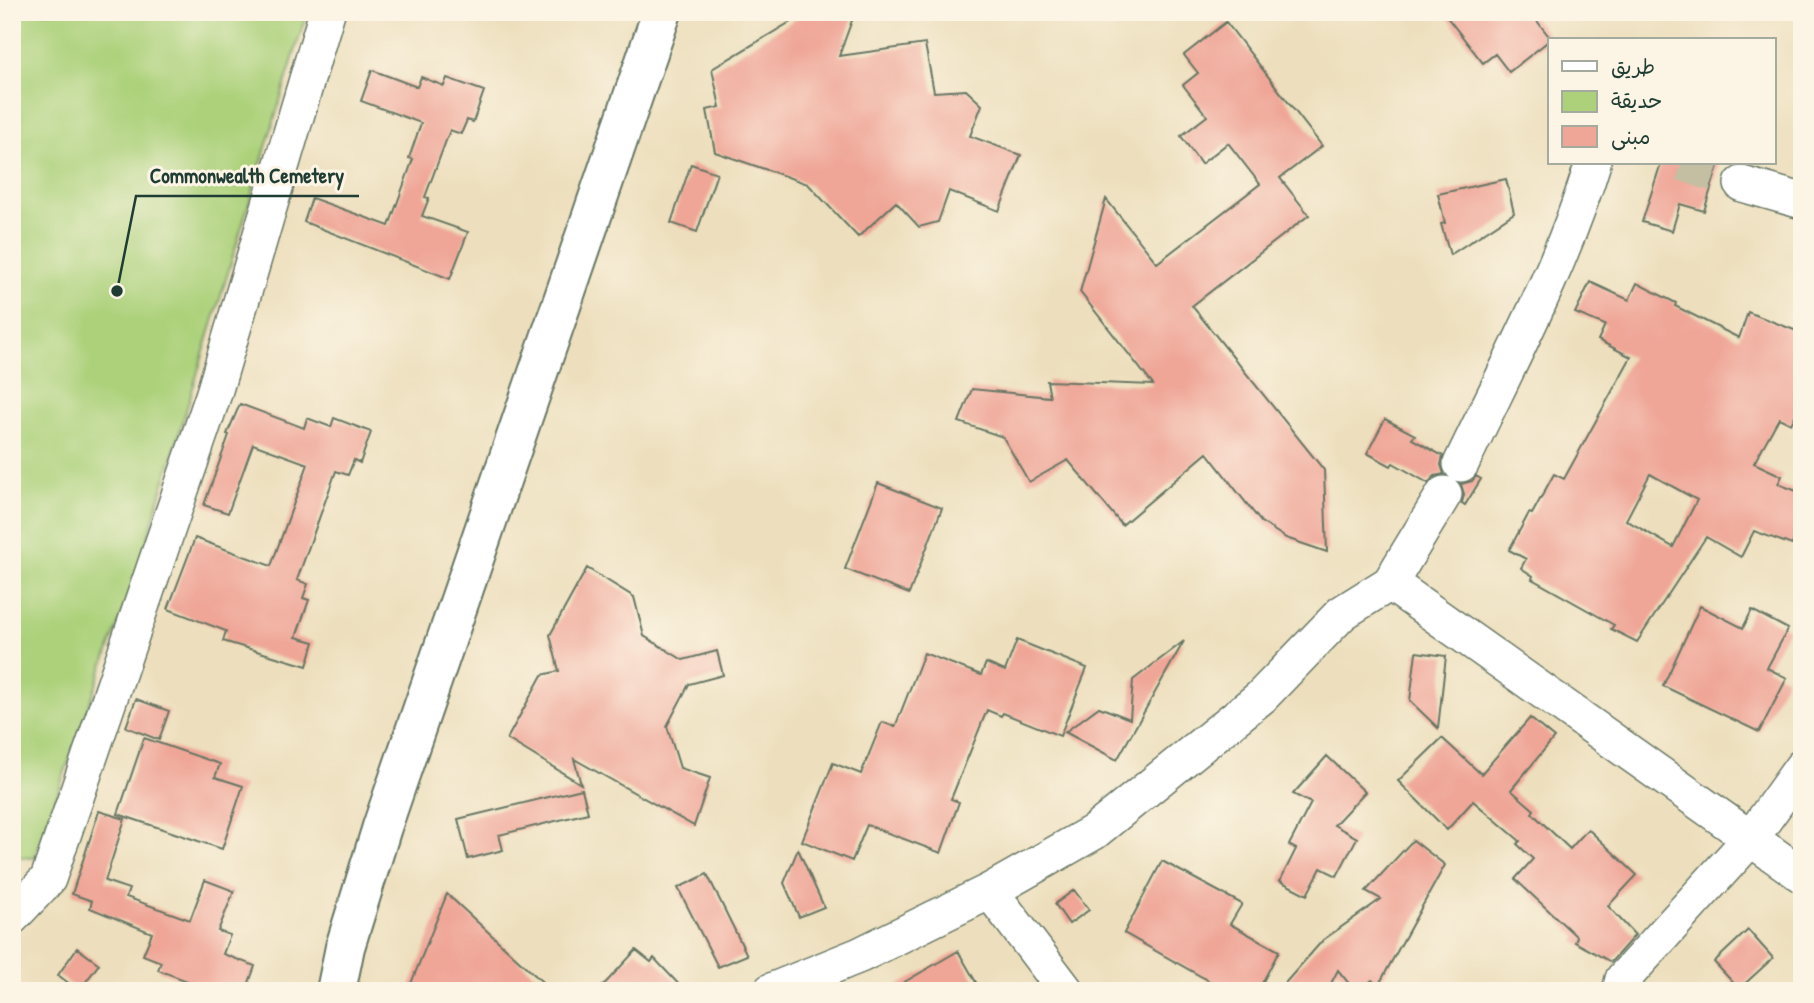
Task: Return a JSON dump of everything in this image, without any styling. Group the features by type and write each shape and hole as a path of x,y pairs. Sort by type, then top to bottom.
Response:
{"main road":[{"path":"336,991 345,947 382,827 662,12"},
{"path":"318,991 345,947"}],"street":[{"path":"12,917 48,878 214,393 327,12"},
{"path":"771,991 860,956 990,891 1094,832 1261,697 1342,613 1390,583 1452,479 1577,217 1594,164"},
{"path":"1742,184 1802,201"},
{"path":"1390,583 1802,875"},
{"path":"1620,991 1623,979 1751,838 1802,767"},
{"path":"990,891 1066,991"}],"green space":[{"path":"12,12 307,12 138,569 34,858 12,857"}],"building":[{"path":"807,12 855,12 839,56 925,44 934,92 966,90 982,105 970,136 1021,155 999,211 949,191 938,222 919,227 896,202 858,237 808,184 715,152 707,110 720,107 712,69"},
{"path":"1443,12 1530,12 1550,38 1509,72 1495,54 1483,63"},
{"path":"1226,22 1322,146 1280,178 1309,215 1192,306 1324,470 1327,552 1286,538 1261,522 1207,453 1122,525 1068,460 1029,482 1003,437 959,422 972,389 1050,397 1047,381 1153,385 1080,292 1106,199 1157,263 1260,184 1228,143 1201,164 1181,136 1207,116 1183,85 1198,73 1184,55"},
{"path":"372,70 417,87 421,77 444,86 447,78 484,91 473,122 467,120 461,134 450,130 425,197 429,198 422,216 468,232 450,279 304,222 312,198 389,226 413,159 409,158 421,123 361,101"},
{"path":"691,164 717,173 697,232 671,223"},
{"path":"1661,164 1719,164 1704,211 1680,204 1672,231 1642,222"},
{"path":"1506,179 1514,213 1450,255 1441,224 1445,223 1438,194"},
{"path":"1590,282 1629,300 1637,283 1676,303 1675,306 1739,338 1748,312 1802,333 1802,403 1791,424 1779,418 1754,463 1782,476 1778,484 1802,493 1802,542 1794,539 1792,545 1754,531 1741,557 1706,537 1637,642 1611,629 1614,625 1532,579 1533,576 1521,568 1526,559 1509,550 1554,474 1564,479 1631,357 1598,340 1605,325 1575,313","holes":["1650,474 1697,500 1673,547 1626,520"]},
{"path":"240,404 304,428 307,418 331,427 334,418 371,432 360,463 354,460 348,475 336,471 297,580 308,584 303,598 309,600 296,637 314,642 307,666 223,641 226,631 168,609 195,538 271,566 308,464 253,444 228,513 204,505 229,435 227,434"},
{"path":"1385,419 1415,435 1412,439 1443,456 1441,465 1444,474 1435,476 1428,483 1393,463 1391,466 1367,453"},
{"path":"1476,476 1481,479 1465,505 1462,503 1464,494 1461,484 1472,481"},
{"path":"878,483 942,508 909,594 845,569"},
{"path":"587,568 634,597 644,636 683,660 717,651 723,675 689,684 667,726 680,768 710,778 694,826 574,759 581,784 507,739 542,675 559,671 550,635"},
{"path":"1700,606 1743,628 1752,610 1788,629 1767,668 1787,678 1759,732 1663,686"},
{"path":"1017,640 1087,668 1060,736 1003,713 1001,716 987,710 951,799 959,802 941,853 867,825 852,861 802,841 833,763 861,774 882,722 895,727 924,653 981,675 986,663 1005,671"},
{"path":"1184,641 1117,760 1065,732 1099,707 1130,719 1133,680"},
{"path":"1416,652 1446,656 1438,728 1410,701"},
{"path":"136,699 169,711 159,740 126,727"},
{"path":"1530,718 1554,738 1511,790 1534,810 1532,813 1570,849 1588,829 1637,875 1608,906 1635,935 1611,962 1575,942 1577,937 1515,879 1533,859 1517,844 1520,841 1473,801 1447,830 1398,781 1442,738 1481,774"},
{"path":"144,738 220,764 215,777 243,786 222,849 118,814"},
{"path":"1327,756 1365,792 1334,825 1357,838 1337,876 1321,868 1307,895 1280,881 1296,849 1289,845 1311,803 1293,794"},
{"path":"582,789 588,813 499,835 503,850 468,859 458,819"},
{"path":"99,811 125,819 105,881 129,889 126,897 190,920 205,880 234,891 218,931 230,935 223,954 255,966 246,991 214,991 158,970 161,962 143,955 152,933 90,908 92,901 72,894"},
{"path":"1413,840 1445,865 1378,986 1372,980 1359,991 1355,991 1338,970 1327,991 1278,991 1323,940 1381,899 1366,891"},
{"path":"798,849 824,907 799,917 784,883"},
{"path":"1162,861 1242,904 1230,924 1279,951 1258,991 1227,991 1124,933"},
{"path":"707,874 747,955 718,967 678,888"},
{"path":"1074,890 1089,910 1069,924 1055,904"},
{"path":"447,894 511,953 552,991 408,991"},
{"path":"1748,930 1773,958 1739,989 1714,962"},
{"path":"77,948 99,964 79,991 58,975"},
{"path":"636,950 651,962 654,958 685,991 598,991"},
{"path":"958,951 981,991 889,991"}],"tunnel":[{"path":"1685,164 1742,184"}],"place":[{"name":"Commonwealth Cemetery","path":"117,291"}]}
